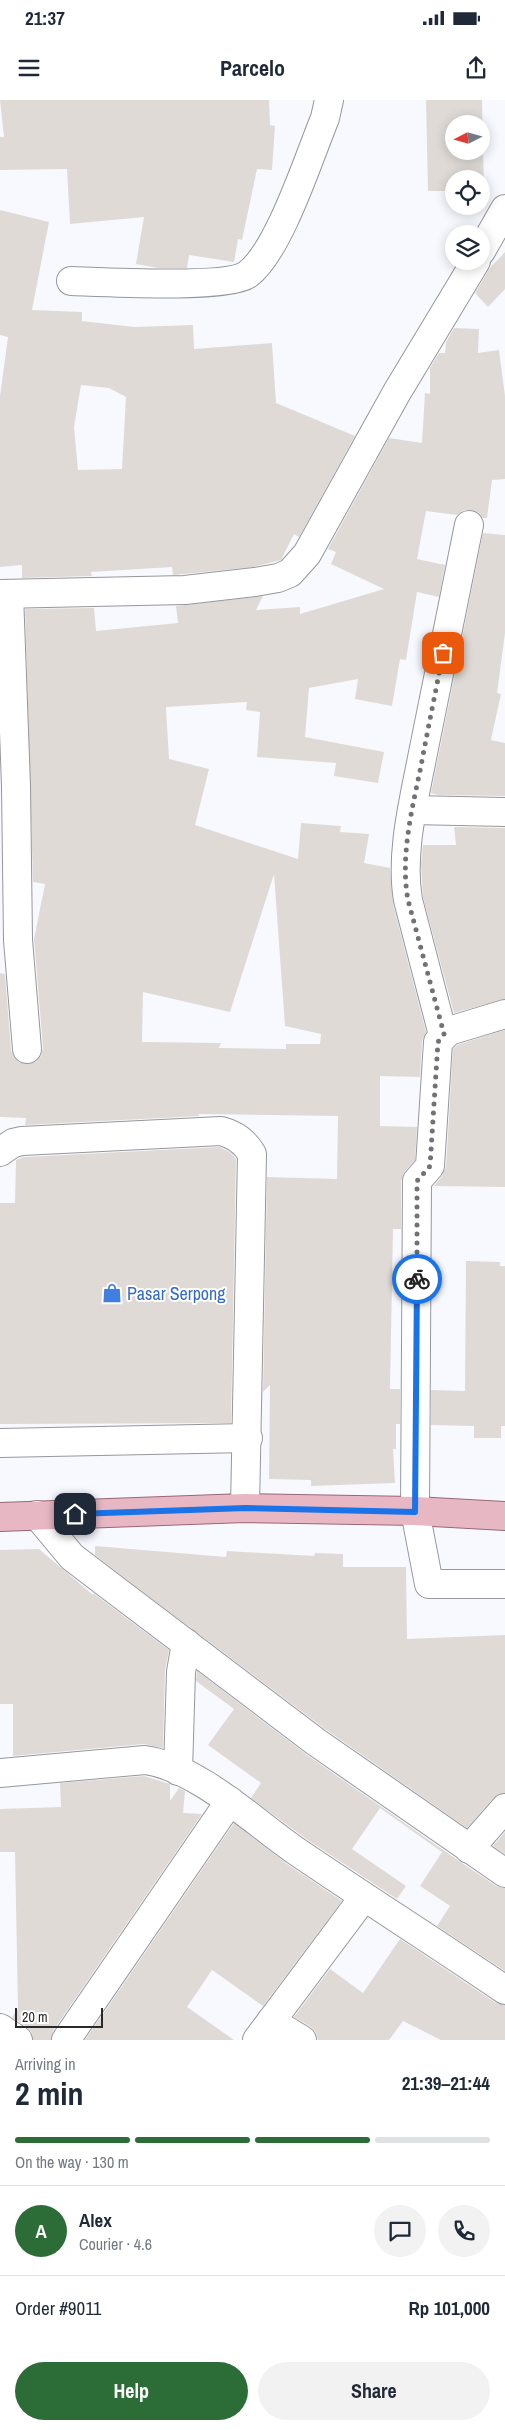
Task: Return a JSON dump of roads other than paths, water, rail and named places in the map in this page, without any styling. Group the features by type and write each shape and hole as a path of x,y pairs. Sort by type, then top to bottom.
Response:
{"main road":[{"path":"0,1517 246,1508 505,1516"}],"street":[{"path":"71,281 205,284 248,275 272,245 325,118 328,100"},
{"path":"490,235 505,209"},
{"path":"26,1049 18,940 16,786 5,594 185,590 269,580 290,573 307,554 397,392 471,270"},
{"path":"444,1034 405,886 412,810 470,525"},
{"path":"412,810 505,812"},
{"path":"505,1014 444,1034 438,1042 430,1166 417,1181 415,1512 428,1584 505,1584"},
{"path":"0,1152 13,1143 22,1141 221,1131 232,1134 246,1145 252,1154 246,1508"},
{"path":"0,1443 248,1438"},
{"path":"38,1516 72,1557 316,1742 505,1874"},
{"path":"178,1770 181,1672 186,1643"},
{"path":"0,1773 145,1760 168,1765 230,1801 294,1850 505,1990"},
{"path":"66,2040 230,1801"},
{"path":"469,1849 505,1808"},
{"path":"302,2040 264,2030 364,1897"},
{"path":"0,2028 18,2040"}],"place":[{"name":"Pasar Serpong","path":"112,1293"}]}
